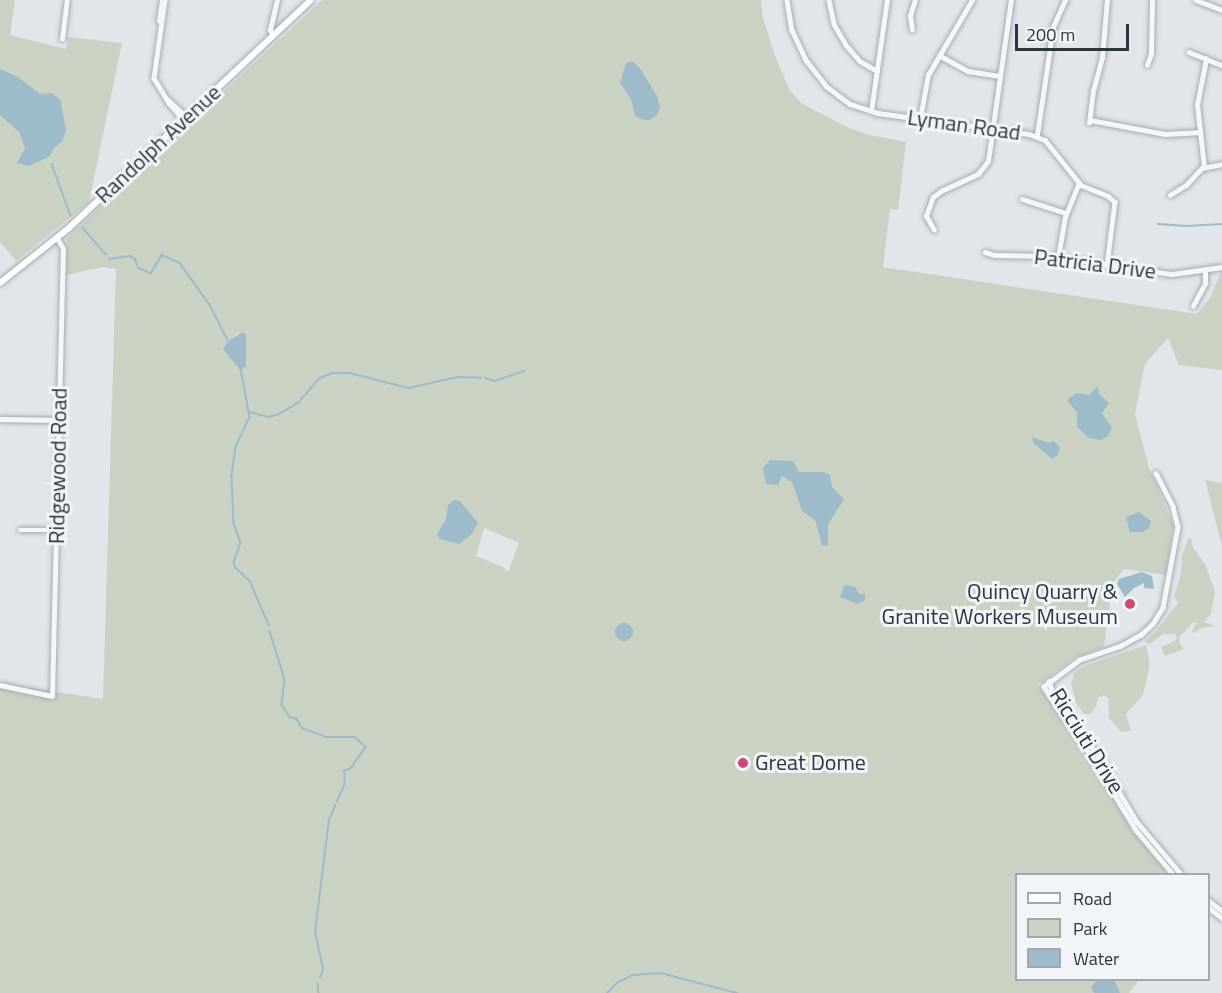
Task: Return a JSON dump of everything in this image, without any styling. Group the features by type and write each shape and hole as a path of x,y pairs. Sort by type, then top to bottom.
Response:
{"main road":[{"name":"Randolph Avenue","path":"0,284 57,238 310,0"}],"street":[{"path":"62,39 68,0"},
{"path":"164,0 154,78 167,99 185,118"},
{"path":"273,36 270,28 277,0"},
{"name":"Lyman Road","path":"787,0 795,40 815,73 842,99 870,111 1036,135 1047,142 1079,183 1110,197 1115,202 1107,265"},
{"path":"829,0 832,18 842,40 860,61 877,71"},
{"path":"870,111 887,0"},
{"path":"912,30 910,12 915,0"},
{"path":"920,118 927,77 972,0"},
{"path":"934,230 927,219 930,202 941,191 982,171 989,159 1011,0"},
{"path":"1036,135 1053,27 1065,0"},
{"path":"1107,0 1102,57 1093,91 1090,121 1165,134 1198,132"},
{"path":"1147,65 1151,56 1152,0"},
{"path":"1196,0 1222,10"},
{"path":"1189,52 1222,65"},
{"path":"939,55 968,71 1000,76"},
{"path":"1204,167 1198,132 1197,100 1206,59"},
{"path":"1170,195 1184,187 1204,167 1222,164"},
{"path":"1058,257 1066,213 1079,183"},
{"path":"1022,199 1066,213"},
{"name":"Ridgewood Road","path":"0,685 52,696 63,248 57,238"},
{"name":"Patricia Drive","path":"985,252 995,255 1058,257 1172,274 1222,267"},
{"path":"1193,306 1206,281 1205,270"},
{"path":"0,419 58,420"},
{"path":"1049,681 1080,660 1136,638 1151,627 1163,608 1178,527 1173,507 1156,473"},
{"path":"20,530 56,530"},
{"name":"Ricciuti Drive","path":"1049,681 1045,689 1089,752 1129,820 1172,873"},
{"name":"Ricciuti Drive","path":"1049,681 1052,691 1096,753 1137,822 1180,873"},
{"path":"1210,901 1222,911"},
{"path":"1210,908 1222,918"}],"green space":[{"path":"0,0 15,0 10,35 66,49 68,37 122,43 89,202 16,261 0,242"},
{"path":"322,0 761,0 763,18 774,53 789,89 801,103 847,127 870,135 906,142 898,210 890,209 883,267 1197,314 1210,298 1222,270 1222,370 1179,365 1168,338 1145,364 1135,414 1149,468 1173,524 1166,575 1124,569 1113,583 1104,647 1074,658 1038,685 1084,750 1133,832 1168,873 1015,873 1015,981 1138,981 1129,993 0,993 0,683 103,699 116,269 104,267 66,275 67,238","holes":["237,334 246,346 246,366 238,368 224,346","484,528 519,543 508,572 503,567 476,556"]},
{"path":"1205,480 1222,483 1222,546"},
{"path":"1191,538 1193,547 1206,566 1215,592 1211,614 1204,622 1216,626 1202,628 1194,633 1192,631 1197,623 1194,622 1180,637 1179,642 1184,649 1165,656 1161,647 1175,641 1177,638 1175,634 1163,634 1149,645 1145,641 1178,603 1174,596 1181,573 1182,555 1188,539"},
{"path":"1146,645 1150,664 1143,695 1126,714 1131,731 1121,732 1109,718 1108,698 1104,695 1098,698 1096,707 1090,714 1084,714 1076,703 1071,684 1075,672 1084,666"}],"water":[{"path":"632,61 640,68 657,96 660,107 657,115 650,120 643,120 635,116 631,99 620,83 626,63"},
{"path":"0,69 18,77 40,94 51,93 60,99 66,130 62,142 55,147 49,157 28,166 17,163 25,148 19,132 0,115"},
{"path":"243,332 246,335 246,366 241,371 223,349 228,341"},
{"path":"1098,386 1099,394 1109,403 1102,413 1112,428 1108,436 1101,440 1089,438 1077,427 1077,413 1067,400 1077,393 1089,395"},
{"path":"1032,437 1049,443 1054,441 1060,448 1058,455 1052,459 1033,442"},
{"path":"770,460 793,461 799,472 824,472 830,475 832,487 844,499 828,525 828,546 822,545 815,520 802,511 792,482 782,476 778,485 766,484 763,468"},
{"path":"454,500 460,501 478,523 471,535 459,544 440,539 437,534 446,519 448,505"},
{"path":"1139,512 1151,521 1149,528 1143,532 1130,532 1126,517"},
{"path":"1142,572 1152,576 1154,589 1144,588 1144,583 1134,588 1125,597 1117,584 1119,579"},
{"path":"844,586 855,587 859,594 865,594 865,600 858,604 840,597"},
{"path":"624,623 630,626 633,632 630,638 624,641 618,638 615,632 618,626"},
{"path":"1096,981 1114,981 1120,993 1094,993 1091,987"}],"waterway":[{"path":"52,164 71,216"},
{"path":"1158,224 1186,226 1222,224"},
{"path":"83,228 106,254"},
{"path":"109,259 130,256 135,259 139,268 151,273 162,255 180,263 210,305 228,340"},
{"path":"241,369 250,417 236,447 232,476 234,523 241,543 234,562 236,568 250,581 269,625"},
{"path":"485,378 495,381 524,371"},
{"path":"249,412 269,417 279,414 298,403 320,378 333,373 350,373 409,388 458,377 481,378"},
{"path":"270,631 285,680 282,705 290,717 297,719 302,728 327,737 355,737 366,747 352,768 345,771 345,785 337,802"},
{"path":"320,978 323,969 315,932 329,820 335,805"},
{"path":"607,993 617,983 633,975 661,973 737,993"},
{"path":"318,984 319,993"}],"place":[{"name":"Quincy Quarry & Granite Workers Museum","path":"1130,604"},
{"name":"Great Dome","path":"743,763"}]}
